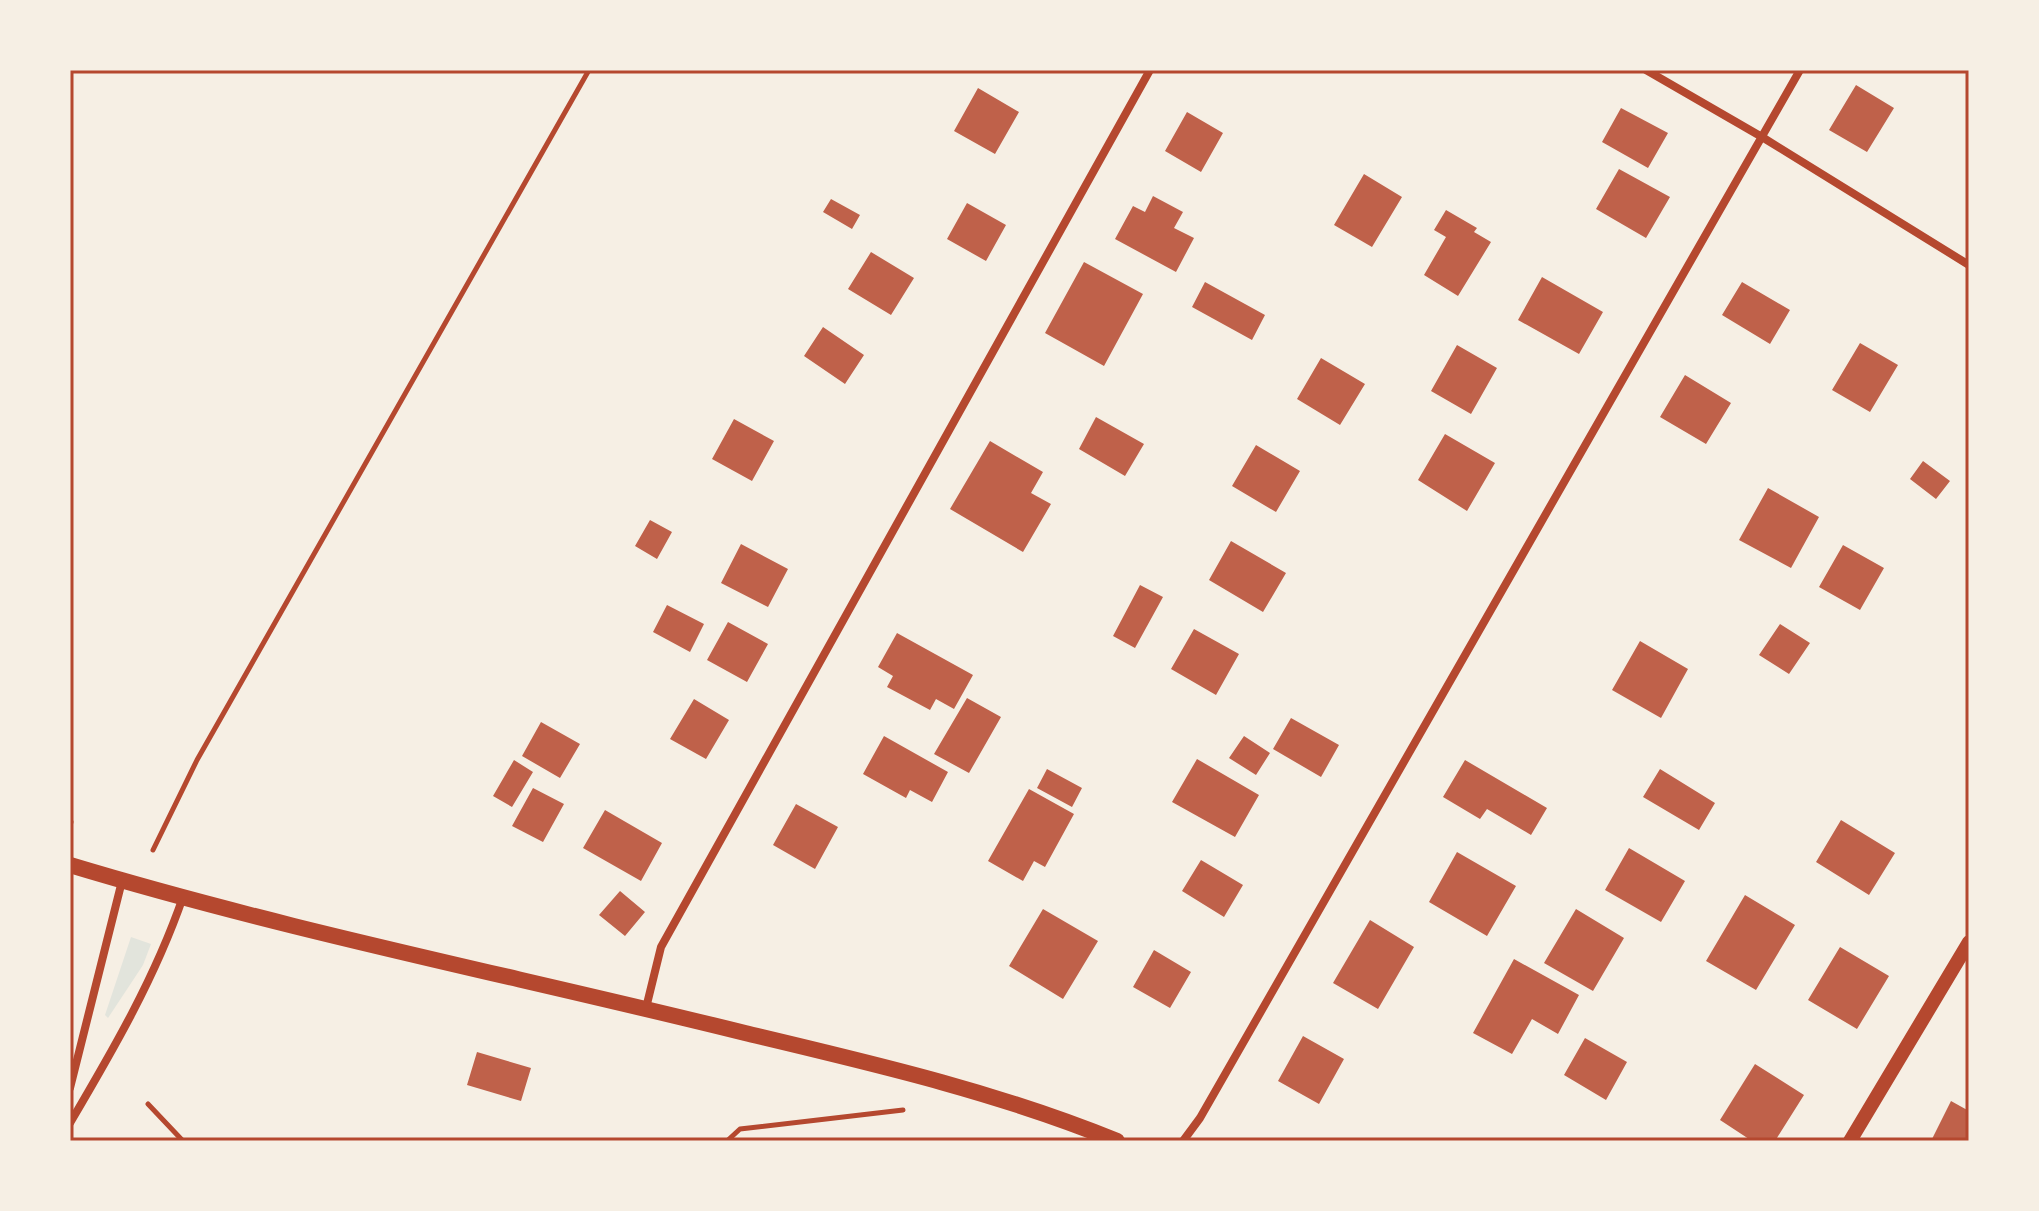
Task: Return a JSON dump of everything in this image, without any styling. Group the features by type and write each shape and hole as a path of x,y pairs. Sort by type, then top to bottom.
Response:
{"main road":[{"path":"70,865 409,955 646,1008 945,1082 1117,1141"}],"street":[{"path":"646,1008 661,947 1150,70"},
{"path":"1646,70 1762,137 1969,265"},
{"path":"1183,1141 1216,1091 1800,70"},
{"path":"70,1088 122,881"},
{"path":"70,1123 144,993 168,942 183,897"},
{"path":"1850,1141 1969,942"}],"path":[{"path":"153,850 197,760 589,70"},
{"path":"148,1104 183,1141"},
{"path":"727,1141 740,1129 903,1110"}],"shaded area":[{"path":"131,937 151,944 143,965 108,1018 105,1015"}],"building":[{"path":"1856,85 1894,108 1867,152 1829,130"},
{"path":"978,88 1019,112 995,154 954,131"},
{"path":"1621,108 1668,133 1648,168 1602,142"},
{"path":"1187,112 1223,133 1201,172 1165,151"},
{"path":"1619,169 1670,197 1646,238 1596,209"},
{"path":"1364,174 1402,197 1372,247 1334,225"},
{"path":"1153,196 1183,212 1174,228 1194,238 1176,272 1115,239 1133,206 1145,212"},
{"path":"831,199 860,215 852,229 823,212"},
{"path":"967,203 1006,225 986,261 947,239"},
{"path":"1446,210 1477,228 1474,232 1491,242 1458,296 1424,275 1446,237 1434,230"},
{"path":"871,252 914,278 891,315 848,289"},
{"path":"1084,262 1143,294 1104,366 1045,333"},
{"path":"1542,277 1603,312 1579,354 1518,320"},
{"path":"1205,282 1265,315 1252,340 1192,307"},
{"path":"1742,282 1790,310 1770,344 1722,315"},
{"path":"823,327 864,355 845,384 804,356"},
{"path":"1860,343 1898,365 1870,412 1832,390"},
{"path":"1457,345 1497,368 1471,414 1431,391"},
{"path":"1321,358 1365,384 1340,425 1297,399"},
{"path":"1685,375 1731,403 1706,444 1660,417"},
{"path":"1096,417 1144,444 1125,476 1079,449"},
{"path":"734,419 774,441 752,481 712,459"},
{"path":"1445,434 1495,463 1467,511 1418,480"},
{"path":"990,441 1043,472 1031,493 1051,504 1023,552 950,509"},
{"path":"1256,445 1300,471 1276,512 1232,486"},
{"path":"1923,461 1950,481 1936,499 1910,479"},
{"path":"1768,488 1819,517 1791,568 1739,540"},
{"path":"650,520 672,532 657,559 635,546"},
{"path":"1231,541 1286,573 1263,612 1209,580"},
{"path":"741,544 788,569 768,607 721,583"},
{"path":"1843,545 1884,568 1860,610 1819,587"},
{"path":"1140,585 1163,597 1135,648 1113,636"},
{"path":"667,605 704,624 690,652 653,632"},
{"path":"728,622 768,644 747,682 707,660"},
{"path":"1780,624 1810,643 1789,674 1759,655"},
{"path":"1194,629 1239,654 1216,695 1171,669"},
{"path":"897,633 973,675 954,709 936,699 930,710 887,687 893,676 878,667"},
{"path":"1640,641 1688,669 1661,718 1612,690"},
{"path":"967,698 1001,717 969,773 934,754"},
{"path":"694,699 729,720 706,759 670,739"},
{"path":"1291,718 1339,745 1321,777 1273,749"},
{"path":"541,722 580,744 560,778 522,756"},
{"path":"884,736 948,772 932,802 910,790 906,798 863,774"},
{"path":"1244,736 1270,753 1256,775 1229,758"},
{"path":"1197,759 1259,795 1235,837 1172,802"},
{"path":"514,760 533,772 512,807 493,796"},
{"path":"1465,760 1547,808 1531,835 1487,809 1480,819 1443,797"},
{"path":"1047,769 1082,788 1072,807 1037,788"},
{"path":"1660,769 1715,803 1699,830 1643,797"},
{"path":"533,788 564,804 543,842 512,826"},
{"path":"1029,789 1074,814 1045,867 1034,861 1023,881 988,861"},
{"path":"796,804 838,827 815,869 773,845"},
{"path":"605,810 662,843 641,881 583,848"},
{"path":"1841,820 1895,853 1869,895 1816,862"},
{"path":"1629,848 1685,881 1661,922 1605,890"},
{"path":"1457,852 1516,886 1487,936 1429,902"},
{"path":"1201,860 1243,885 1224,917 1182,891"},
{"path":"620,891 645,912 625,936 599,915"},
{"path":"1745,895 1795,925 1756,990 1706,961"},
{"path":"1043,909 1098,941 1063,999 1009,966"},
{"path":"1576,909 1624,938 1593,991 1544,963"},
{"path":"1370,920 1414,947 1378,1009 1333,983"},
{"path":"1840,947 1889,976 1857,1029 1808,1000"},
{"path":"1154,950 1191,972 1170,1008 1133,987"},
{"path":"1514,959 1579,995 1558,1034 1532,1019 1512,1054 1473,1033"},
{"path":"1303,1036 1344,1059 1319,1104 1278,1081"},
{"path":"1585,1038 1627,1062 1606,1100 1564,1075"},
{"path":"477,1052 531,1068 521,1101 467,1085"},
{"path":"1755,1064 1804,1095 1775,1141 1752,1141 1720,1120"},
{"path":"1951,1101 1969,1111 1969,1141 1931,1141"}]}
